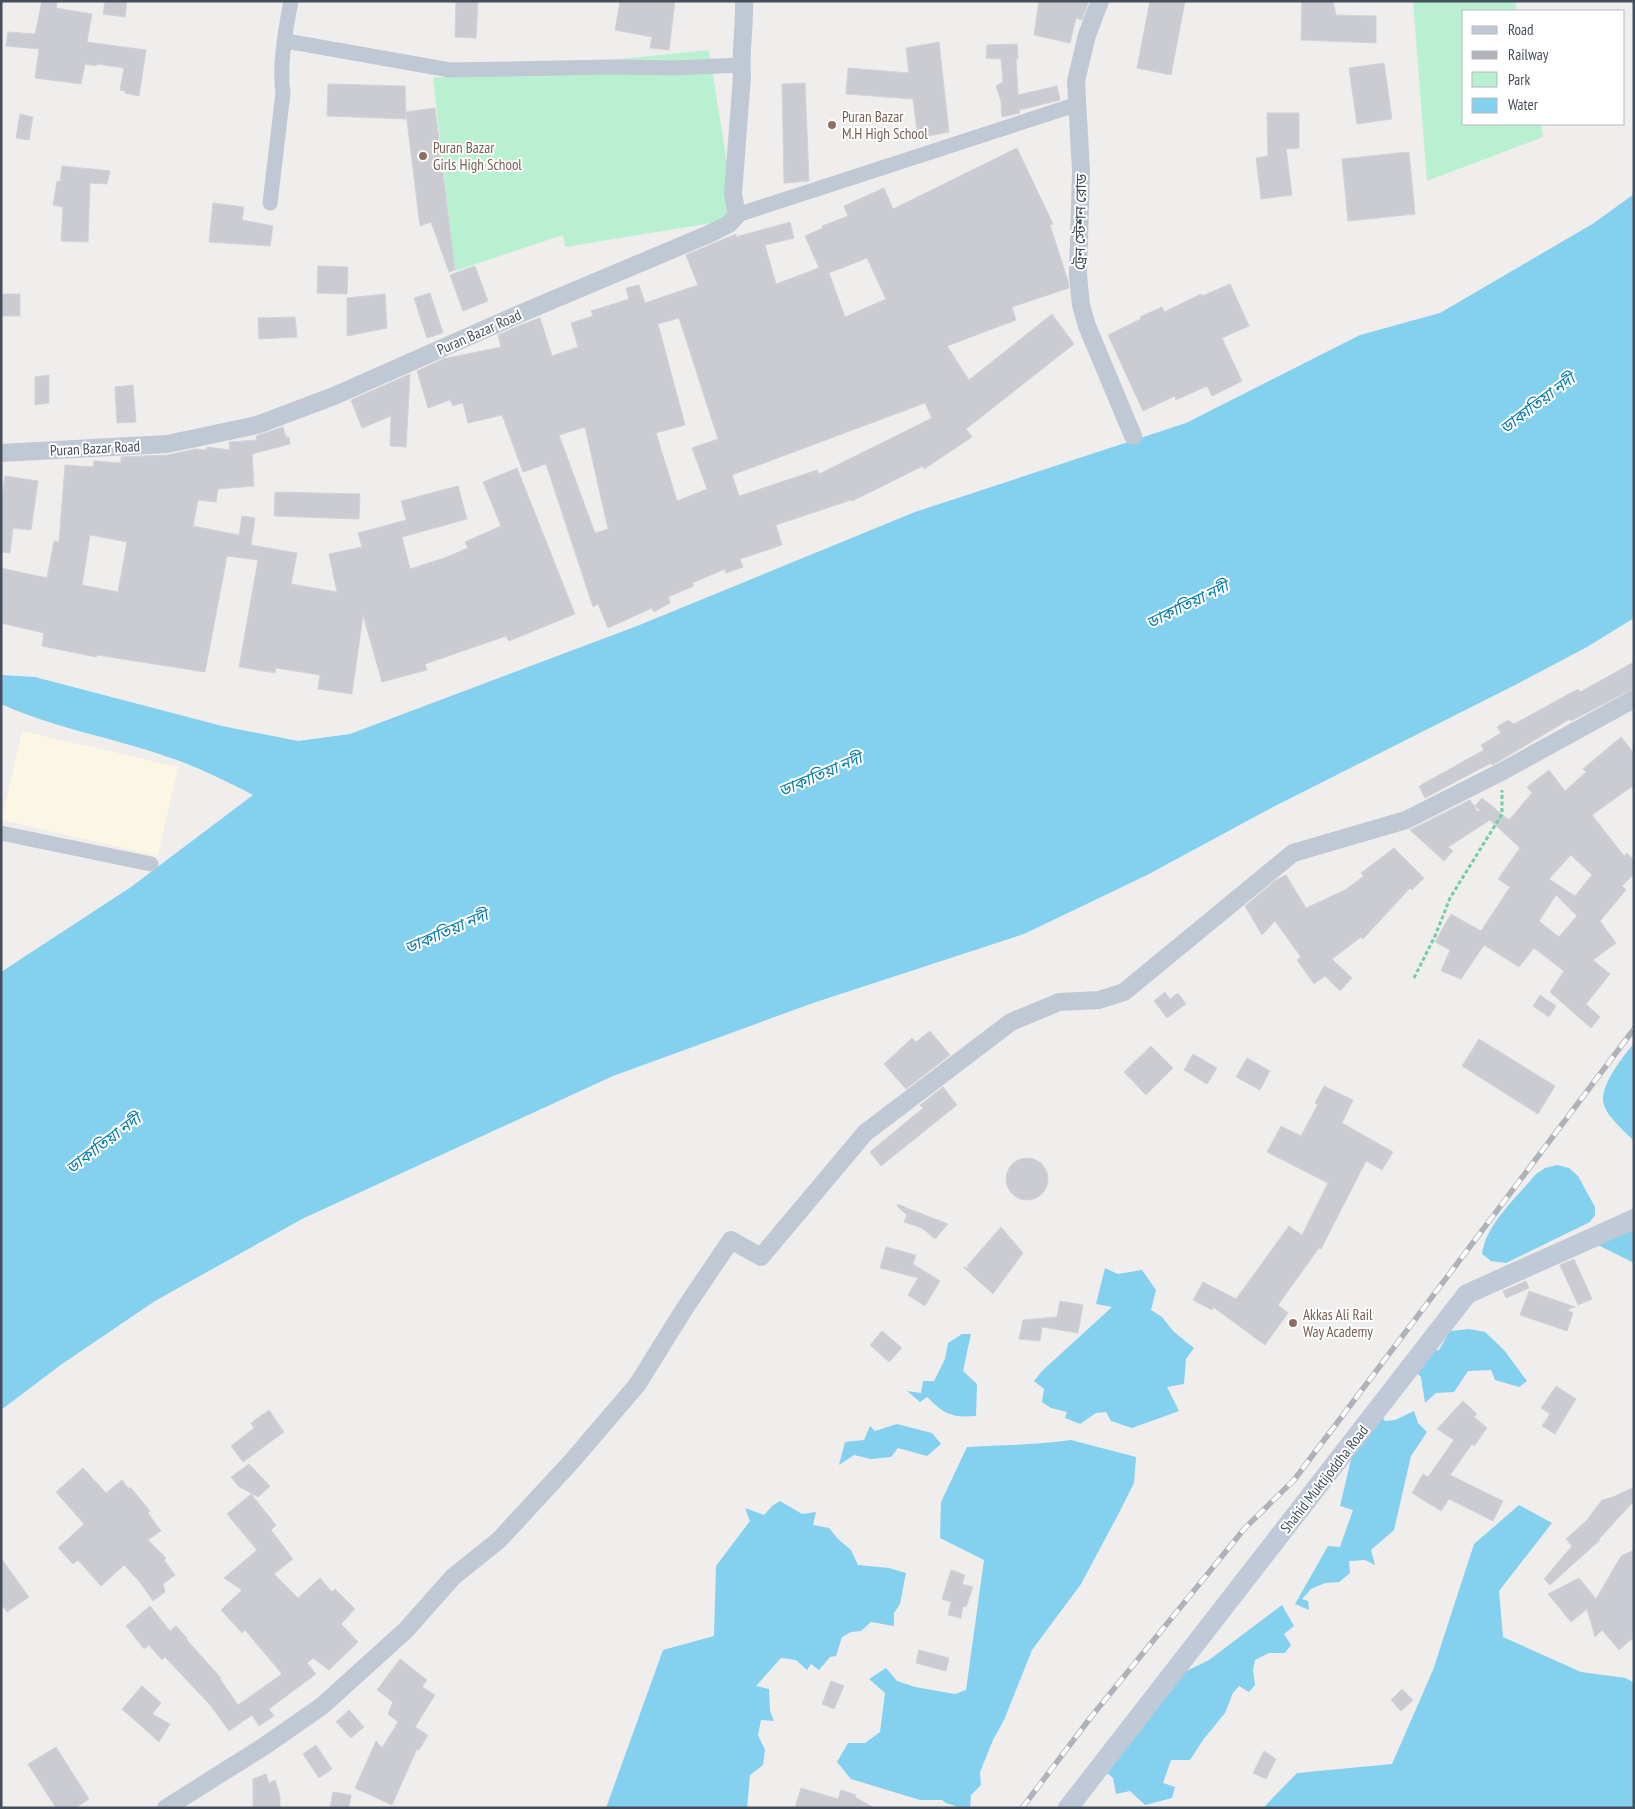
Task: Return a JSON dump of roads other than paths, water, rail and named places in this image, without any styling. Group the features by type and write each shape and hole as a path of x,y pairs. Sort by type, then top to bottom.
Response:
{"main road":[{"name":"Shahid Muktijoddha Road","path":"1068,1808 1467,1294 1634,1219"}],"street":[{"path":"270,204 283,93 282,82 286,30 291,1"},
{"path":"744,1 742,76 733,194 737,215 1078,104"},
{"name":"ট্রেন স্টেশন রোড","path":"1100,1 1088,35 1076,80 1081,171 1078,275 1081,305 1087,326 1133,436"},
{"path":"286,41 450,70 611,67 674,68 741,64"},
{"name":"Puran Bazar Road","path":"1,453 167,444 257,424 334,396 517,315 709,234 729,224 737,215"},
{"path":"166,1808 263,1747 322,1706 406,1630 453,1577 499,1540 637,1385 731,1240 761,1257 865,1133 1011,1022 1059,1002 1099,1000 1124,992 1293,853 1406,820 1501,772 1634,699"},
{"path":"1,833 151,864"}],"water":[{"name":"ডাকাতিয়া নদী","path":"1634,194 1634,618 1587,647 1519,683 1273,807 1147,875 1024,934 813,1003 613,1076 302,1219 155,1301 62,1364 1,1410 1,972 131,887 253,795 176,760 145,749 41,720 1,704 1,675 35,677 222,726 298,741 350,734 637,626 915,512 1186,423 1360,335 1440,313 1594,223"},
{"path":"1634,1043 1634,1141 1609,1114 1604,1105 1603,1098 1613,1072"},
{"path":"1557,1165 1569,1168 1578,1176 1595,1207 1595,1215 1590,1222 1506,1263 1491,1261 1482,1254 1489,1232 1503,1211 1536,1174 1545,1168"},
{"path":"1634,1228 1634,1263 1596,1244"},
{"path":"1105,1268 1118,1274 1142,1270 1156,1290 1151,1310 1162,1317 1174,1332 1194,1348 1186,1359 1184,1384 1167,1387 1179,1411 1132,1428 1111,1421 1106,1412 1096,1413 1080,1424 1065,1418 1067,1412 1051,1408 1042,1402 1044,1389 1034,1381 1042,1371 1112,1307 1096,1304"},
{"path":"1469,1329 1485,1332 1504,1350 1527,1381 1519,1387 1495,1380 1491,1370 1468,1371 1454,1392 1436,1393 1425,1403 1421,1377 1405,1363 1413,1354 1439,1350 1450,1331"},
{"path":"962,1334 971,1334 963,1371 977,1384 976,1416 949,1414 927,1397 920,1402 907,1391 921,1393 923,1381 934,1381 945,1359 948,1343"},
{"path":"1374,1406 1385,1421 1395,1420 1414,1411 1418,1423 1427,1432 1411,1456 1394,1530 1371,1550 1375,1565 1365,1560 1349,1561 1350,1573 1339,1582 1325,1583 1311,1589 1302,1599 1308,1601 1309,1610 1295,1604 1328,1546 1340,1547 1353,1510 1340,1506 1358,1430"},
{"path":"897,1424 932,1433 941,1444 927,1456 898,1448 891,1457 871,1459 854,1455 839,1465 845,1442 864,1440 870,1426 875,1431"},
{"path":"1071,1440 1136,1457 1134,1483 1081,1584 1032,1650 1004,1720 993,1740 980,1772 981,1785 971,1795 970,1808 962,1808 942,1800 920,1800 851,1779 837,1762 848,1743 865,1743 880,1732 885,1693 869,1679 886,1668 897,1681 915,1687 955,1694 966,1690 984,1560 940,1538 941,1502 967,1447"},
{"path":"780,1501 802,1514 816,1512 813,1525 829,1528 851,1550 858,1565 889,1568 906,1573 900,1604 894,1613 894,1626 871,1622 861,1631 851,1632 842,1637 836,1656 830,1657 819,1670 811,1664 807,1670 796,1660 781,1658 756,1686 769,1689 770,1711 774,1721 761,1720 758,1735 765,1750 763,1765 750,1775 747,1808 606,1808 663,1650 714,1636 716,1566 750,1521 745,1508 764,1515 772,1506"},
{"path":"1519,1505 1552,1523 1499,1591 1503,1637 1581,1672 1626,1678 1634,1683 1634,1808 1263,1808 1297,1773 1392,1764 1433,1670 1474,1544"},
{"path":"1282,1605 1294,1626 1284,1634 1291,1645 1285,1653 1269,1653 1255,1660 1253,1670 1255,1685 1249,1692 1239,1686 1233,1693 1225,1713 1203,1740 1190,1760 1171,1760 1163,1783 1175,1787 1172,1798 1145,1805 1130,1791 1116,1794 1113,1778 1098,1765 1152,1688 1209,1660"}],"railway":[{"path":"1022,1808 1091,1717 1245,1528 1294,1480 1634,1029"}],"place":[{"name":"Puran Bazar M.H High School","path":"832,125"},
{"name":"Puran Bazar Girls High School","path":"423,156"},
{"name":"Akkas Ali Rail Way Academy","path":"1293,1323"}]}
